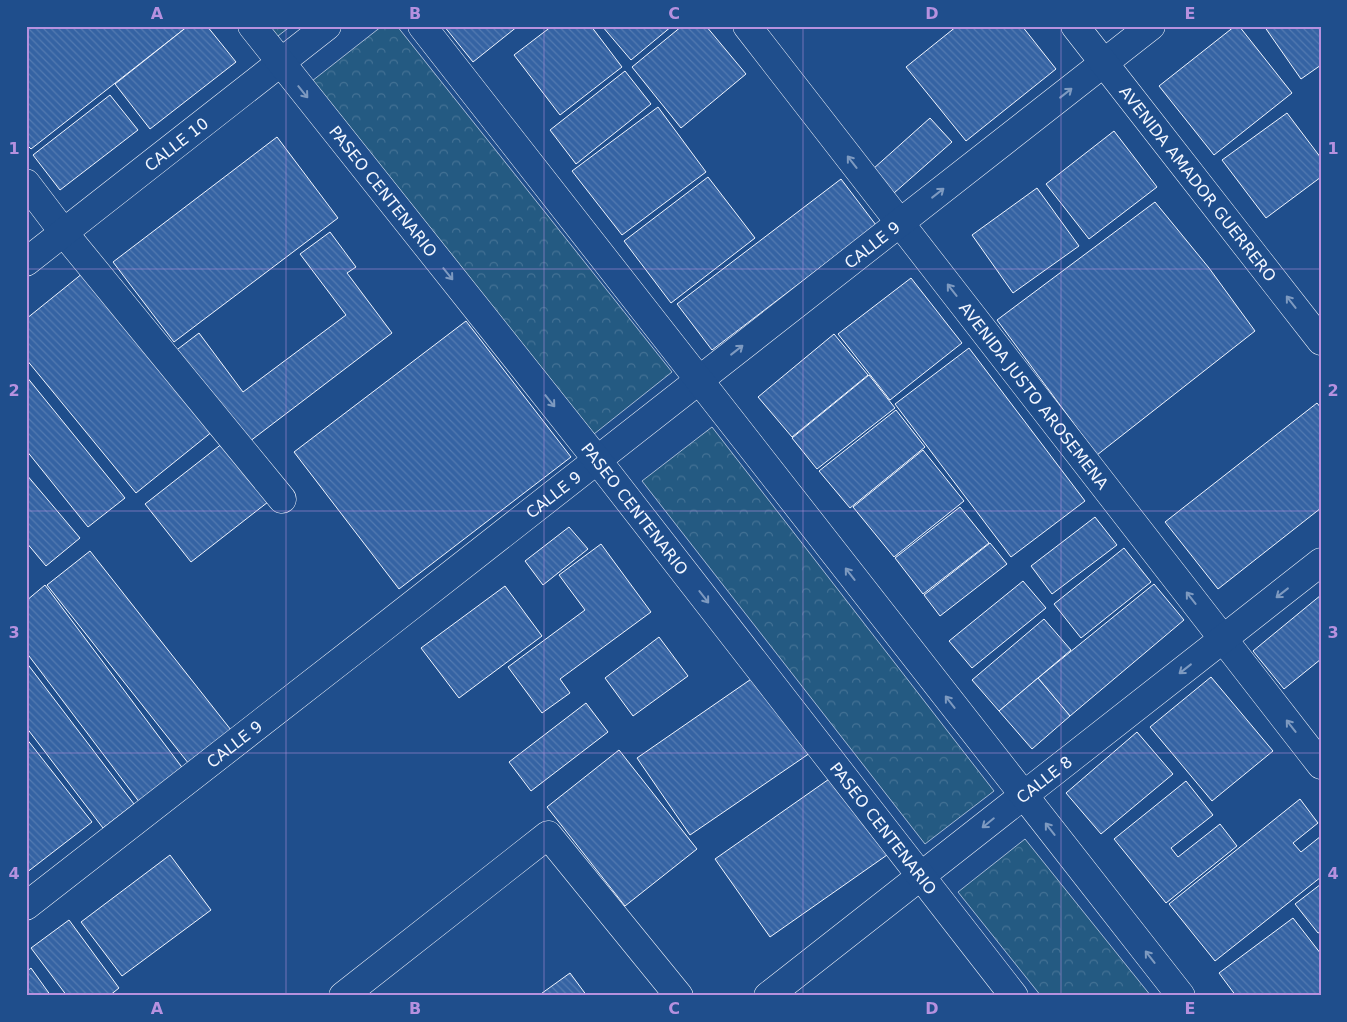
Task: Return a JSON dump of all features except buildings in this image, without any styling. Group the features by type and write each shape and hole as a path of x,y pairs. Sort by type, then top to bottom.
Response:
{"street":[{"name":"PASEO CENTENARIO","path":"252,26 598,461 1014,996"},
{"name":"CALLE 10","path":"26,262 327,26"},
{"path":"422,26 1181,996"},
{"name":"AVENIDA JUSTO AROSEMENA","path":"746,26 1321,765"},
{"name":"AVENIDA AMADOR GUERRERO","path":"1075,26 1321,341"},
{"name":"CALLE 9","path":"26,906 598,461 698,380 1151,26"},
{"path":"26,182 64,233 282,499"},
{"name":"CALLE 8","path":"768,996 1321,562"},
{"path":"343,996 548,835 679,996"}],"green space":[{"path":"264,26 291,26 274,39"},
{"path":"382,26 397,26 672,372 594,434 312,81"},
{"path":"712,427 994,791 925,844 642,481"},
{"path":"1025,839 1151,996 1041,996 958,892"}]}
